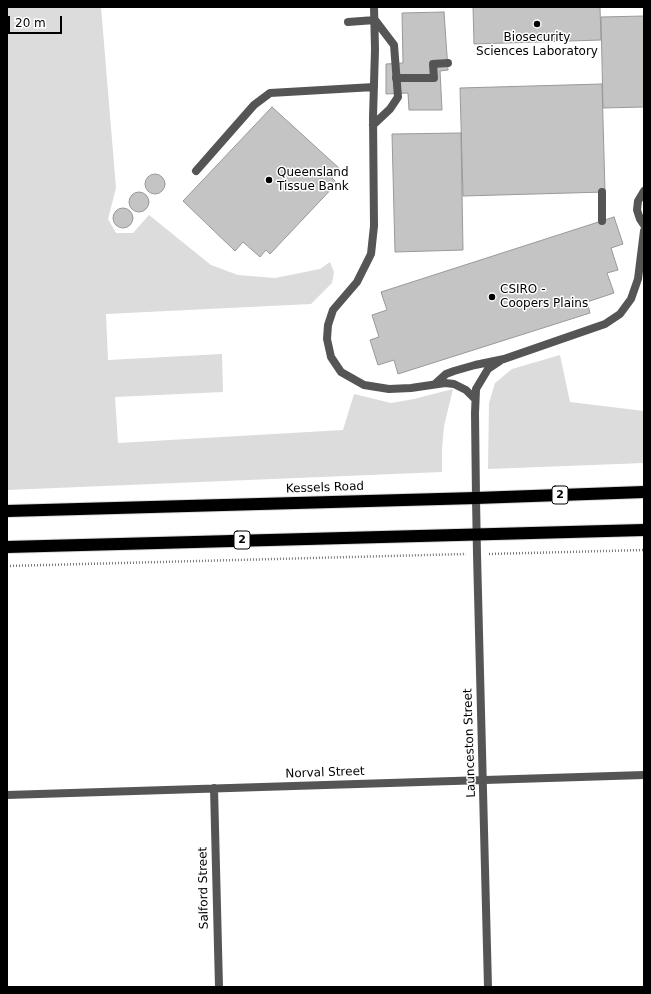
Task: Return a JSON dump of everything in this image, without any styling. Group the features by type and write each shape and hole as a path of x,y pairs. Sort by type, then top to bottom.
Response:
{"highway":[{"name":"Kessels Road","path":"7,511 644,492"},
{"name":"2","path":"7,547 644,530"}],"street":[{"path":"374,7 376,49 373,125 374,226 371,254 357,282 333,310 328,325 327,340 331,358 341,372 364,385 389,388 410,388 435,384 454,384 466,390 475,399"},
{"path":"348,22 375,20"},
{"path":"373,125 390,109 398,97 394,45 375,20"},
{"path":"396,78 434,78 433,64 448,63"},
{"path":"196,170 254,105 270,93 374,87"},
{"path":"602,192 602,221"},
{"path":"644,192 638,201 638,210 640,219 644,225"},
{"path":"435,384 446,374 474,365 504,359 605,324 620,314 631,299 641,280 644,231"},
{"name":"Launceston Street","path":"488,987 476,534 475,399 476,389 484,375 488,370 504,359"},
{"name":"Norval Street","path":"7,795 644,775"},
{"name":"Salford Street","path":"214,788 219,987"}],"path":[{"path":"493,554 644,550"},
{"path":"7,566 460,554"}],"shaded area":[{"path":"7,7 101,7 116,188 108,219 116,233 133,233 149,215 211,265 238,275 275,278 320,269 330,262 334,272 332,283 311,304 106,314 108,360 222,354 223,392 115,397 118,443 343,430 354,394 391,403 453,389 444,426 442,472 7,490"},
{"path":"560,355 570,402 644,411 644,463 488,469 489,403 495,383 512,369"}],"building":[{"name":"Biosecurity Sciences Laboratory","path":"473,7 600,7 601,40 474,44"},
{"path":"444,12 448,70 440,71 442,110 409,110 408,93 386,94 386,64 403,63 402,13"},
{"path":"644,16 644,107 603,108 601,17"},
{"path":"602,84 605,192 463,196 460,88"},
{"name":"Queensland Tissue Bank","path":"272,107 340,169 332,178 337,183 270,254 266,250 260,257 243,242 235,251 183,201"},
{"path":"461,133 463,250 395,252 392,134"},
{"path":"151,174 159,174 165,180 165,188 159,194 151,194 145,188 145,180"},
{"path":"135,192 143,192 149,198 149,206 143,212 135,212 129,206 129,198"},
{"path":"119,208 127,208 133,214 133,222 127,228 119,228 113,222 113,214"},
{"name":"CSIRO - Coopers Plains","path":"614,217 623,244 611,248 618,270 607,273 614,293 587,302 590,313 398,374 394,360 378,365 370,340 379,337 372,315 387,310 381,292"}],"place":[{"name":"Biosecurity Sciences Laboratory","path":"537,24"},
{"name":"Queensland Tissue Bank","path":"269,180"},
{"name":"CSIRO - Coopers Plains","path":"492,297"}]}
